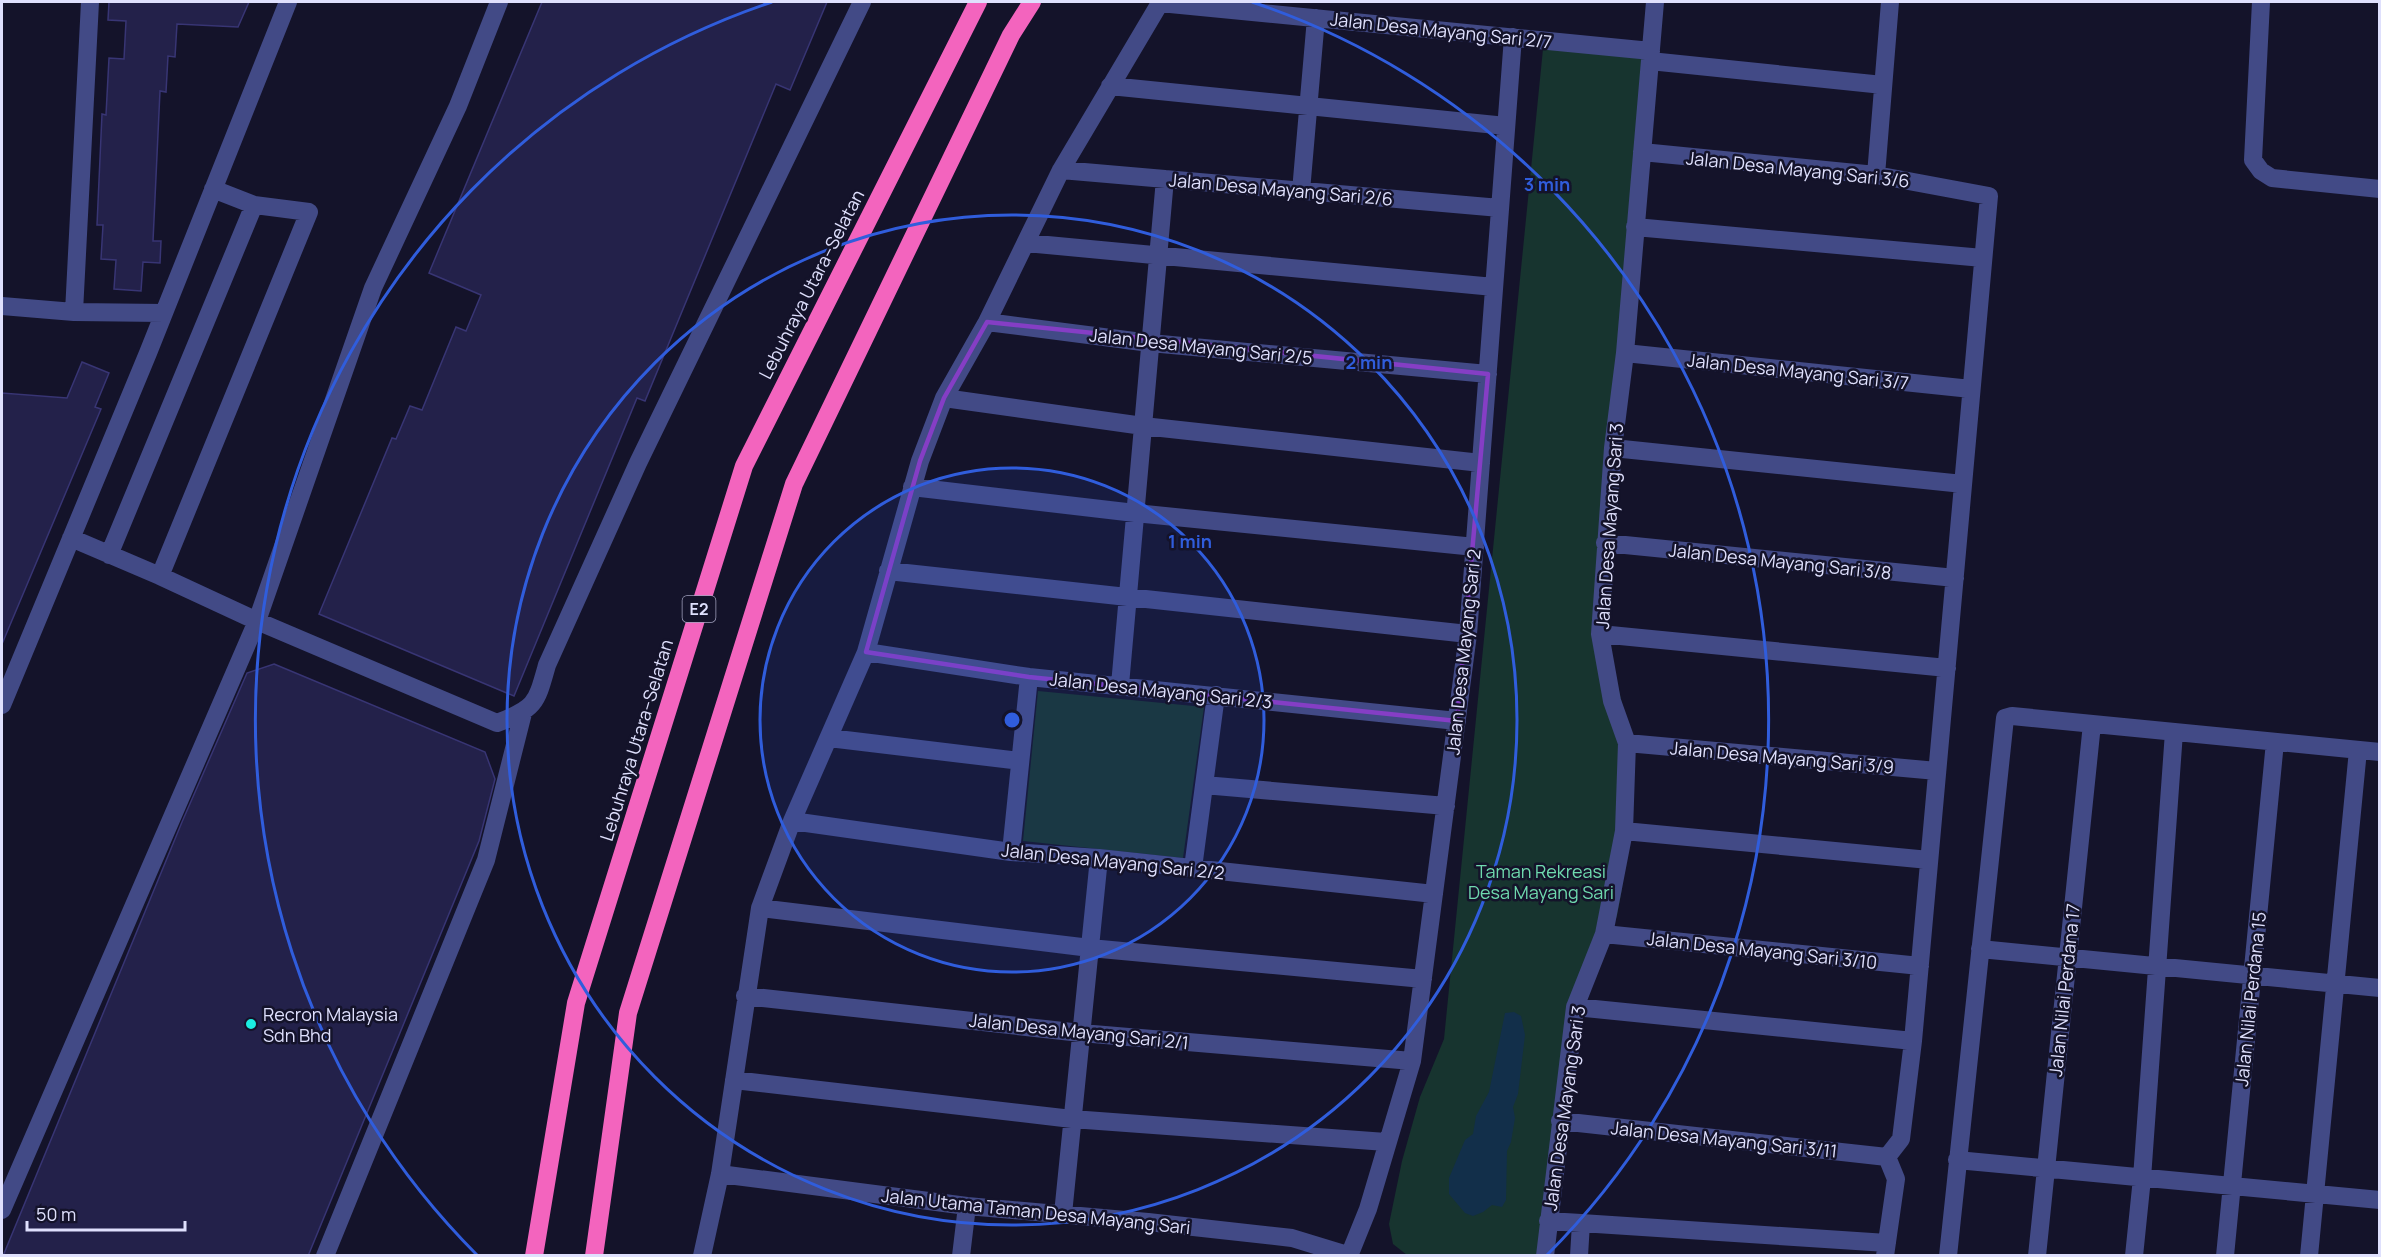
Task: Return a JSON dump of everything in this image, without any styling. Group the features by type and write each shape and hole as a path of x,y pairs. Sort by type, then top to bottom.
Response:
{"highway":[{"name":"Lebuhraya Utara–Selatan","path":"534,1256 576,1003 744,466 978,2"},
{"path":"594,1256 628,1013 794,484 1011,34 1032,2"}],"street":[{"path":"74,312 90,2"},
{"path":"2,705 164,313 288,2"},
{"path":"2,1210 257,621 374,288 458,106 499,2"},
{"path":"71,538 257,621 497,723 522,713 537,700 547,665 638,463 862,2"},
{"name":"Jalan Desa Mayang Sari 3","path":"1545,1256 1575,1007 1604,934 1624,831 1627,743 1612,701 1600,634 1613,448 1625,354 1655,2"},
{"path":"1876,175 1890,2"},
{"path":"2261,2 2253,160 2261,171 2271,178 2379,189"},
{"path":"702,1256 720,1174 760,908 792,821 866,652 920,461 944,398 987,322 1061,170 1160,3"},
{"name":"Jalan Desa Mayang Sari 2/7","path":"1160,3 1513,37 1883,85"},
{"path":"1301,191 1316,18"},
{"name":"Jalan Desa Mayang Sari 2","path":"1350,1255 1368,1209 1386,1142 1412,1061 1423,979 1468,634 1513,37"},
{"path":"1110,86 1506,126"},
{"name":"Jalan Desa Mayang Sari 3/6","path":"1642,152 1876,175 1989,196 1983,258"},
{"name":"Jalan Desa Mayang Sari 2/6","path":"1061,170 1500,208"},
{"path":"1119,685 1165,179"},
{"path":"160,576 309,212 254,205 213,189"},
{"path":"109,555 254,205"},
{"path":"1548,1221 1886,1249 1896,1179 1887,1156 1901,1139 1913,1041 1983,258 1635,227"},
{"path":"1026,243 1494,288"},
{"path":"2,306 74,312 164,313"},
{"name":"Jalan Desa Mayang Sari 2/5","path":"987,322 1150,343 1488,374"},
{"name":"Jalan Desa Mayang Sari 3/7","path":"1625,354 1971,388"},
{"path":"944,398 1143,426 1481,463"},
{"path":"1613,448 1963,484"},
{"path":"912,487 1135,513 1475,547"},
{"name":"Jalan Desa Mayang Sari 3/8","path":"1605,543 1954,579"},
{"path":"888,571 1468,634"},
{"path":"1600,634 1947,668"},
{"name":"Jalan Desa Mayang Sari 2/3","path":"866,652 1029,677 1457,721"},
{"path":"1011,852 1029,677"},
{"path":"1192,868 1216,695"},
{"path":"325,1256 486,860 522,713"},
{"path":"1948,1256 2005,718 2012,716 2379,752"},
{"name":"Jalan Nilai Perdana 17","path":"2037,1256 2092,724"},
{"path":"2134,1256 2142,1178 2174,732"},
{"path":"829,738 1020,761"},
{"name":"Jalan Nilai Perdana 15","path":"2225,1256 2275,742"},
{"name":"Jalan Desa Mayang Sari 3/9","path":"1627,743 1937,771"},
{"path":"2308,1256 2358,750"},
{"path":"1204,785 1446,806"},
{"name":"Jalan Desa Mayang Sari 2/2","path":"792,821 1011,852 1099,858 1434,894"},
{"path":"1624,831 1929,860"},
{"path":"1063,1214 1099,858"},
{"path":"760,908 1090,948 1423,979"},
{"name":"Jalan Desa Mayang Sari 3/10","path":"1604,934 1920,966"},
{"path":"1980,949 2379,988"},
{"name":"Jalan Desa Mayang Sari 2/1","path":"745,996 1081,1033 1412,1061"},
{"path":"1575,1007 1913,1041"},
{"path":"734,1080 1072,1119 1386,1142"},
{"name":"Jalan Desa Mayang Sari 3/11","path":"1560,1121 1887,1156"},
{"path":"1957,1160 2379,1200"},
{"name":"Jalan Utama Taman Desa Mayang Sari","path":"720,1174 967,1206 1292,1238 1350,1255"},
{"path":"961,1256 967,1206"},
{"path":"1579,1256 1581,1223"}],"highlighted area":[{"path":"987,322 1488,374 1457,721 1029,677 866,652 920,461 944,398"}],"green space":[{"name":"Taman Rekreasi Desa Mayang Sari","path":"1544,39 1658,48 1602,621 1632,744 1622,889 1617,916 1607,940 1570,1005 1540,1255 1407,1255 1393,1244 1389,1224 1402,1161 1420,1097 1444,1039"},
{"path":"1038,691 1204,707 1183,858 1023,841"}],"water":[{"path":"1514,1012 1521,1016 1525,1035 1518,1094 1513,1107 1515,1118 1507,1151 1506,1200 1502,1207 1492,1205 1473,1216 1465,1213 1449,1194 1449,1178 1465,1140 1473,1134 1476,1116 1489,1092 1505,1013"}],"building":[{"path":"109,2 249,2 238,27 177,24 175,57 168,56 166,92 160,91 153,241 161,241 160,263 143,262 141,291 114,289 116,260 101,259 103,225 97,225 102,114 106,115 109,58 124,59 126,21 108,20"},
{"path":"542,2 827,2 790,90 776,84 645,401 637,398 514,696 319,614 392,438 396,439 410,406 422,410 456,327 466,331 481,295 429,273"},
{"path":"82,362 109,373 95,407 101,409 2,644 2,393 67,398"},
{"name":"Recron Malaysia Sdn Bhd","path":"274,664 485,752 495,779 479,841 308,1256 3,1256 182,822 247,673"}],"place":[{"name":"Recron Malaysia Sdn Bhd","path":"251,1024"}]}
